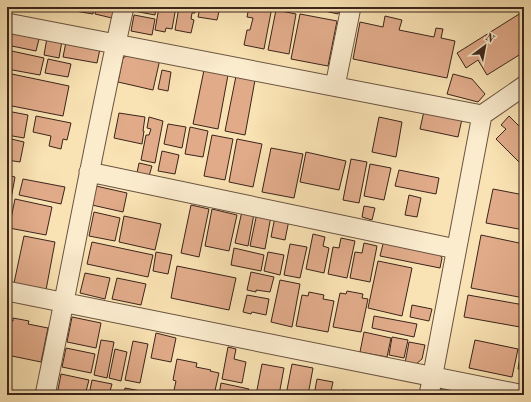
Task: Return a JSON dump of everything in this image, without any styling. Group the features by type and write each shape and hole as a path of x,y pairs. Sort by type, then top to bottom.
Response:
{"street":[{"path":"45,395 89,172 124,7"},
{"path":"335,86 352,7"},
{"path":"7,23 482,115"},
{"path":"430,386 482,115 524,86"},
{"path":"89,172 456,249"},
{"path":"7,291 64,302 430,386 524,395"}],"green space":[{"path":"445,386 488,395 436,395"}],"building":[{"path":"33,7 53,7 52,11"},
{"path":"56,7 70,7 69,10"},
{"path":"76,7 94,7 93,14 75,11"},
{"path":"97,7 115,7 112,18 95,14"},
{"path":"134,7 156,7 155,15 134,11"},
{"path":"159,7 176,7 172,29 166,28 165,32 155,30"},
{"path":"179,7 196,7 195,13 192,13 191,19 194,20 191,33 175,30"},
{"path":"200,7 220,7 217,20 198,17"},
{"path":"249,7 272,7 264,49 244,45 247,30 250,30 253,18 247,17"},
{"path":"320,7 339,7 338,14 320,10"},
{"path":"276,10 296,14 289,54 268,50"},
{"path":"524,11 524,52 487,75 478,60 466,68 457,53"},
{"path":"300,14 337,21 328,66 291,59"},
{"path":"134,15 155,19 152,35 131,31"},
{"path":"385,16 402,20 399,30 434,37 436,28 443,29 441,38 455,41 447,78 353,59 360,22 383,27"},
{"path":"7,29 40,35 36,51 7,45"},
{"path":"47,38 62,41 59,58 44,55"},
{"path":"66,42 100,49 97,63 63,57"},
{"path":"7,50 44,58 40,75 7,69"},
{"path":"131,53 160,59 153,90 118,82 123,58"},
{"path":"48,59 71,64 68,77 45,73"},
{"path":"162,70 171,72 168,91 158,89"},
{"path":"204,70 228,75 218,129 193,124"},
{"path":"7,73 69,86 63,116 7,105"},
{"path":"453,74 472,79 485,94 478,102 447,94"},
{"path":"236,76 255,80 245,135 225,131"},
{"path":"7,111 28,115 24,138 7,135"},
{"path":"424,111 462,119 458,137 420,129"},
{"path":"119,113 145,117 142,144 114,138"},
{"path":"36,116 71,123 67,140 63,139 61,149 49,146 51,136 33,132"},
{"path":"509,116 524,131 524,167 496,139 506,129 501,125"},
{"path":"149,117 163,121 155,163 141,160 146,135 149,135 151,129 147,128"},
{"path":"379,117 402,122 396,157 372,152"},
{"path":"168,124 186,127 182,148 164,144"},
{"path":"190,127 208,131 203,157 185,154"},
{"path":"212,135 233,139 225,180 204,176"},
{"path":"7,138 24,142 20,162 7,160"},
{"path":"237,139 262,144 253,187 229,182"},
{"path":"271,148 303,154 294,198 262,192"},
{"path":"162,151 179,155 175,174 158,171"},
{"path":"306,152 346,161 339,190 300,182"},
{"path":"351,159 367,162 359,203 343,200"},
{"path":"139,163 152,166 149,176 137,173"},
{"path":"370,164 391,168 384,200 364,196"},
{"path":"399,170 439,178 436,194 395,186"},
{"path":"7,175 15,177 9,210 7,210"},
{"path":"23,179 65,187 61,204 19,195"},
{"path":"96,186 127,193 123,212 92,205"},
{"path":"493,189 524,195 524,230 486,223"},
{"path":"409,195 421,198 417,217 405,215"},
{"path":"15,199 52,207 46,235 9,228"},
{"path":"191,205 209,209 199,257 181,253"},
{"path":"364,206 375,208 372,220 362,217"},
{"path":"212,209 237,215 229,251 205,246"},
{"path":"242,211 254,214 248,246 235,243"},
{"path":"94,212 120,218 115,241 89,236"},
{"path":"257,213 271,216 265,249 250,246"},
{"path":"124,216 161,224 155,250 119,242"},
{"path":"275,217 289,220 285,240 271,237"},
{"path":"313,234 325,237 323,246 329,248 324,273 306,269"},
{"path":"481,235 524,244 524,298 471,288"},
{"path":"24,236 55,242 46,290 14,283"},
{"path":"341,238 355,241 347,278 328,274 333,247 339,248"},
{"path":"384,240 438,252 442,258 440,268 380,256"},
{"path":"92,242 153,255 148,277 87,264"},
{"path":"364,243 377,246 370,282 350,278 355,252 362,253"},
{"path":"290,244 307,247 300,278 284,275"},
{"path":"234,248 264,255 261,271 231,265"},
{"path":"156,252 172,255 168,274 153,271"},
{"path":"268,252 284,255 280,275 264,271"},
{"path":"378,261 412,268 402,316 368,308"},
{"path":"177,266 236,278 229,310 171,298"},
{"path":"251,272 274,277 270,292 256,290 256,292 247,290"},
{"path":"85,273 110,278 105,299 80,293"},
{"path":"117,278 146,284 141,305 112,299"},
{"path":"280,280 300,284 292,327 271,322"},
{"path":"347,291 363,294 362,298 368,299 361,332 333,327 340,293 346,294"},
{"path":"309,292 324,295 323,299 334,301 328,332 296,326 302,295 308,296"},
{"path":"247,295 269,299 266,315 243,312"},
{"path":"468,295 524,305 520,327 464,317"},
{"path":"412,305 432,309 429,321 410,317"},
{"path":"374,316 417,324 414,337 372,328"},
{"path":"72,317 101,323 96,348 67,342"},
{"path":"13,318 29,321 28,324 48,328 41,362 7,355 7,320 13,321"},
{"path":"364,332 391,338 387,357 360,352"},
{"path":"156,333 176,338 171,362 151,358"},
{"path":"524,335 524,370 518,369"},
{"path":"392,337 408,340 404,358 389,355"},
{"path":"101,340 114,342 107,378 94,375"},
{"path":"475,340 518,349 512,377 469,368"},
{"path":"133,341 148,344 140,383 125,380"},
{"path":"409,342 425,345 422,359 415,365 405,363"},
{"path":"228,347 236,349 234,359 246,362 242,383 222,379"},
{"path":"66,348 95,354 91,373 62,367"},
{"path":"115,349 127,352 121,381 109,378"},
{"path":"177,359 197,363 196,367 219,373 214,395 173,395 176,381 173,380"},
{"path":"262,364 284,368 279,395 256,395"},
{"path":"292,364 313,368 308,395 286,395"},
{"path":"61,374 89,380 85,395 57,395"},
{"path":"317,379 333,382 330,395 314,395"},
{"path":"92,380 112,384 109,395 89,395"},
{"path":"221,383 249,389 247,395 219,395"},
{"path":"125,388 141,391 140,395 124,395"},
{"path":"343,390 360,393 360,395 342,395"}]}
